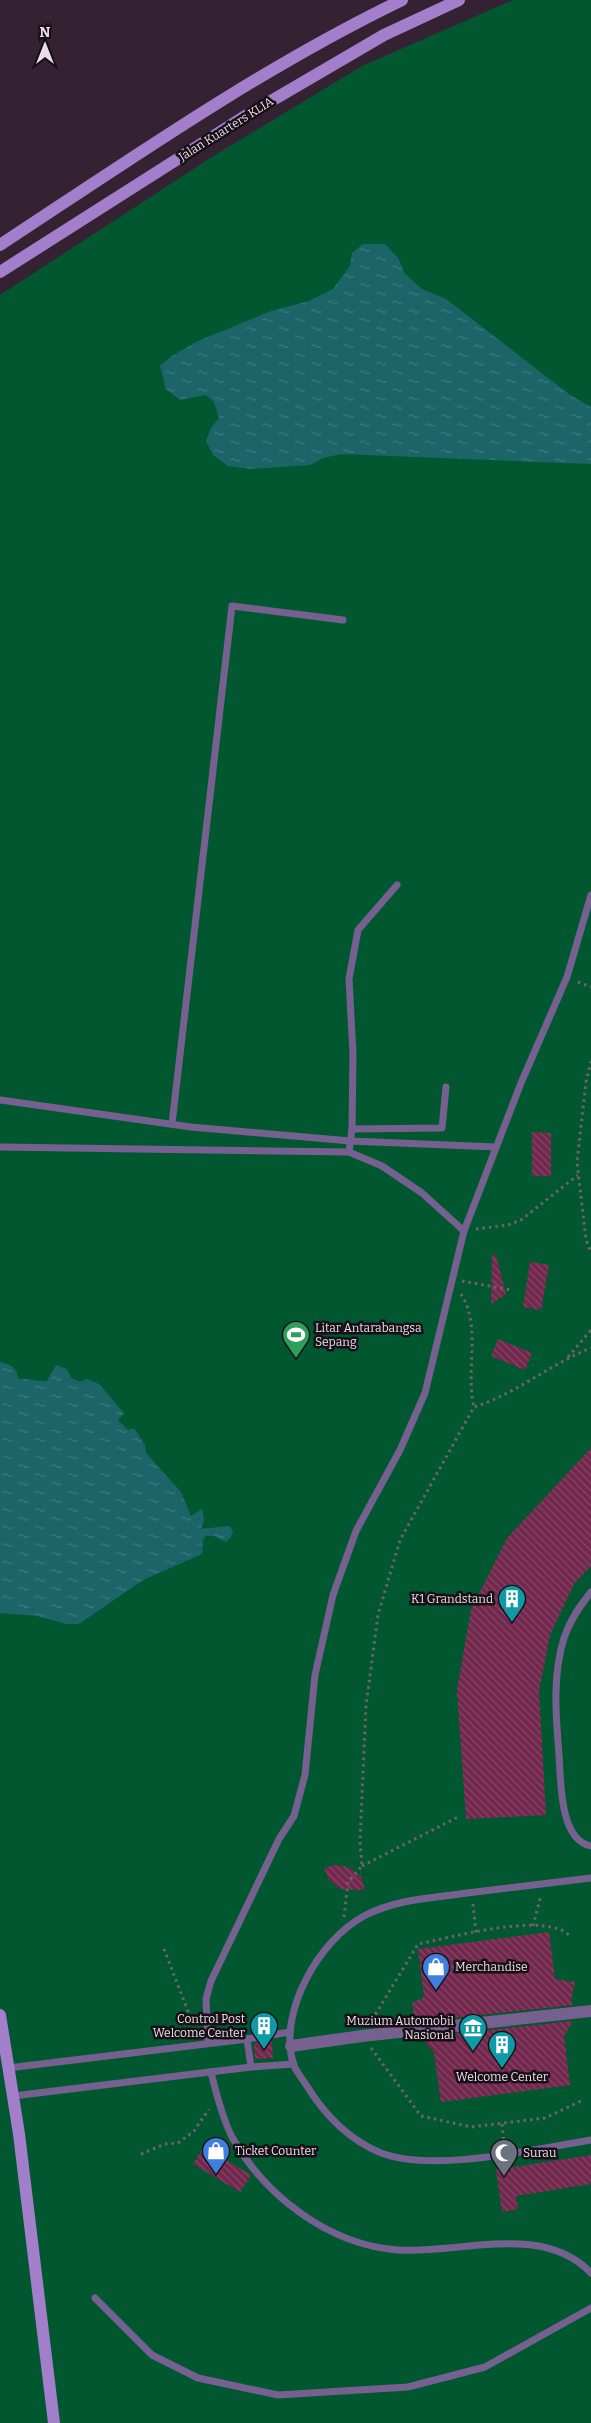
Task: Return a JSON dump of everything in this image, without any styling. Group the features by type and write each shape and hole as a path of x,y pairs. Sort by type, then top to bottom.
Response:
{"main road":[{"name":"Jalan Kuarters KLIA","path":"0,245 226,97 318,44 402,0"},
{"name":"Jalan Kuarters KLIA","path":"0,272 242,118 384,35 460,0"},
{"path":"0,2015 13,2096 54,2423"}],"street":[{"path":"291,2046 362,2036 591,2011"}],"lane":[{"path":"172,1124 232,606 343,620"},
{"path":"349,1152 352,1129 353,1054 349,979 358,930 397,885"},
{"path":"208,2043 206,1999 211,1981 279,1839 294,1816 302,1793 314,1675 333,1595 356,1531 400,1450 425,1393 464,1231 530,1059 567,977 591,896"},
{"path":"352,1129 442,1128 446,1087"},
{"path":"0,1100 172,1124 350,1140 496,1147"},
{"path":"0,1147 349,1152 382,1166 406,1182 422,1193 464,1231"},
{"path":"591,1592 573,1615 564,1638 555,1692 555,1724 561,1792 566,1818 576,1838 585,1845 591,1846"},
{"path":"591,1878 382,1907 362,1917 324,1949 310,1972 294,2008 290,2032 294,2064 316,2101 331,2119 361,2142 382,2153 403,2158 425,2160 467,2159 591,2140"},
{"path":"8,2068 290,2032"},
{"path":"247,2038 251,2067"},
{"path":"13,2096 251,2067 294,2064"},
{"path":"211,2072 218,2100 231,2135 246,2158 268,2185 293,2207 324,2228 357,2241 397,2250 529,2245 554,2249 580,2262 591,2273"},
{"path":"95,2298 152,2354 198,2378 278,2395 408,2387 485,2367 591,2308"}],"path":[{"path":"591,1061 586,1082 576,1162 586,1240 591,1252"},
{"path":"464,1231 508,1225 521,1220 578,1175"},
{"path":"451,1279 511,1290"},
{"path":"362,1866 360,1841 366,1706 378,1615 400,1540 474,1407 470,1380 471,1325 465,1300 451,1279"},
{"path":"568,1358 591,1330"},
{"path":"474,1407 493,1401 568,1358 591,1348"},
{"path":"342,1932 348,1882 362,1866 460,1816"},
{"path":"533,1926 545,1884"},
{"path":"472,1893 476,1933"},
{"path":"164,1949 193,2024"},
{"path":"141,2154 165,2144 178,2143 194,2131 208,2110"},
{"path":"502,2124 505,2153"}],"green space":[{"name":"Litar Antarabangsa Sepang","path":"513,0 591,0 591,2423 0,2423 0,295 215,155 362,66"}],"water":[{"path":"363,244 385,244 398,258 405,274 422,289 446,299 570,395 591,407 591,464 341,454 323,458 310,465 251,469 228,466 213,455 206,441 211,428 219,418 214,402 206,395 180,400 166,389 160,366 172,356 196,342 271,311 309,301 333,289 350,266 352,253"},
{"path":"0,1362 13,1367 18,1379 47,1381 56,1365 67,1369 71,1378 80,1382 87,1379 99,1384 124,1413 118,1420 128,1430 134,1428 145,1445 146,1453 181,1492 191,1516 202,1509 204,1520 201,1529 229,1526 233,1531 231,1537 226,1542 214,1536 206,1536 203,1540 202,1554 143,1580 79,1624 66,1624 37,1616 0,1613"}],"building":[{"path":"532,1132 551,1133 551,1176 532,1176"},
{"path":"492,1255 496,1255 506,1294 491,1304"},
{"path":"530,1262 549,1265 541,1310 523,1307"},
{"path":"498,1339 532,1353 525,1370 491,1356"},
{"name":"K1 Grandstand","path":"591,1448 591,1566 574,1584 550,1635 539,1691 546,1815 466,1819 457,1690 471,1610 507,1538"},
{"path":"334,1865 348,1867 361,1876 365,1890 341,1889 329,1880 324,1868"},
{"path":"549,1932 555,1979 575,1982 571,2000 573,2005 415,2022 412,2003 424,1997 418,1949"},
{"name":"Welcome Center","path":"573,2021 564,2036 570,2085 441,2102 434,2053 425,2041 417,2038"},
{"name":"Control Post Welcome Center","path":"272,2042 273,2058 255,2059 254,2043"},
{"path":"217,2136 231,2145 223,2158 251,2175 240,2192 193,2164 203,2148 208,2151"},
{"path":"591,2155 591,2184 516,2196 518,2209 502,2212 496,2170"}],"place":[{"name":"Litar Antarabangsa Sepang","path":"296,1359"},
{"name":"K1 Grandstand","path":"512,1623"},
{"name":"Merchandise","path":"436,1991"},
{"name":"Control Post Welcome Center","path":"264,2050"},
{"name":"Muzium Automobil Nasional","path":"473,2052"},
{"name":"Welcome Center","path":"502,2069"},
{"name":"Ticket Counter","path":"216,2175"},
{"name":"Surau","path":"504,2177"}]}
